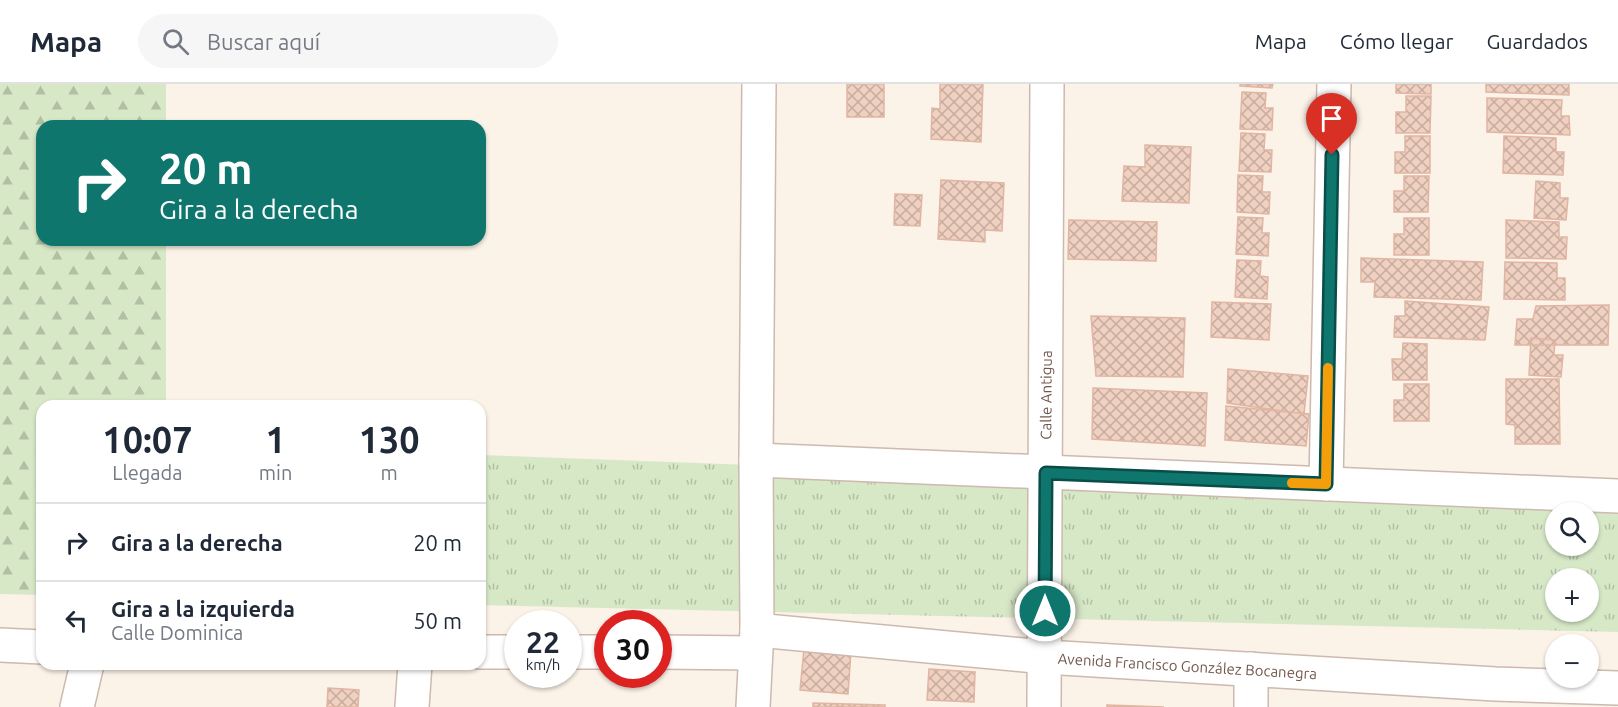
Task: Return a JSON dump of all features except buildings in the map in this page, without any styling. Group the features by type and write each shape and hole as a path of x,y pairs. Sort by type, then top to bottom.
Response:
{"street":[{"path":"753,707 756,641 759,84"},
{"name":"Calle Antigua","path":"1044,707 1047,84"},
{"path":"1326,484 1334,84"},
{"path":"756,460 1618,496"},
{"name":"Avenida Francisco González Bocanegra","path":"672,650 756,641 1251,669 1494,695 1618,688"},
{"path":"0,645 36,647"},
{"path":"486,652 504,652"},
{"path":"1251,669 1251,707"},
{"path":"76,707 85,670"},
{"path":"412,707 415,670"}],"green space":[{"path":"0,84 166,84 166,120 36,120 36,246 166,246 166,400 36,400 36,595 0,594"},
{"path":"486,455 1618,497 1618,632 486,605"}],"slow traffic":[{"path":"1292,483 1326,484 1328,368"}],"route":[{"path":"1045,611 1046,473 1326,484 1332,155"}]}
